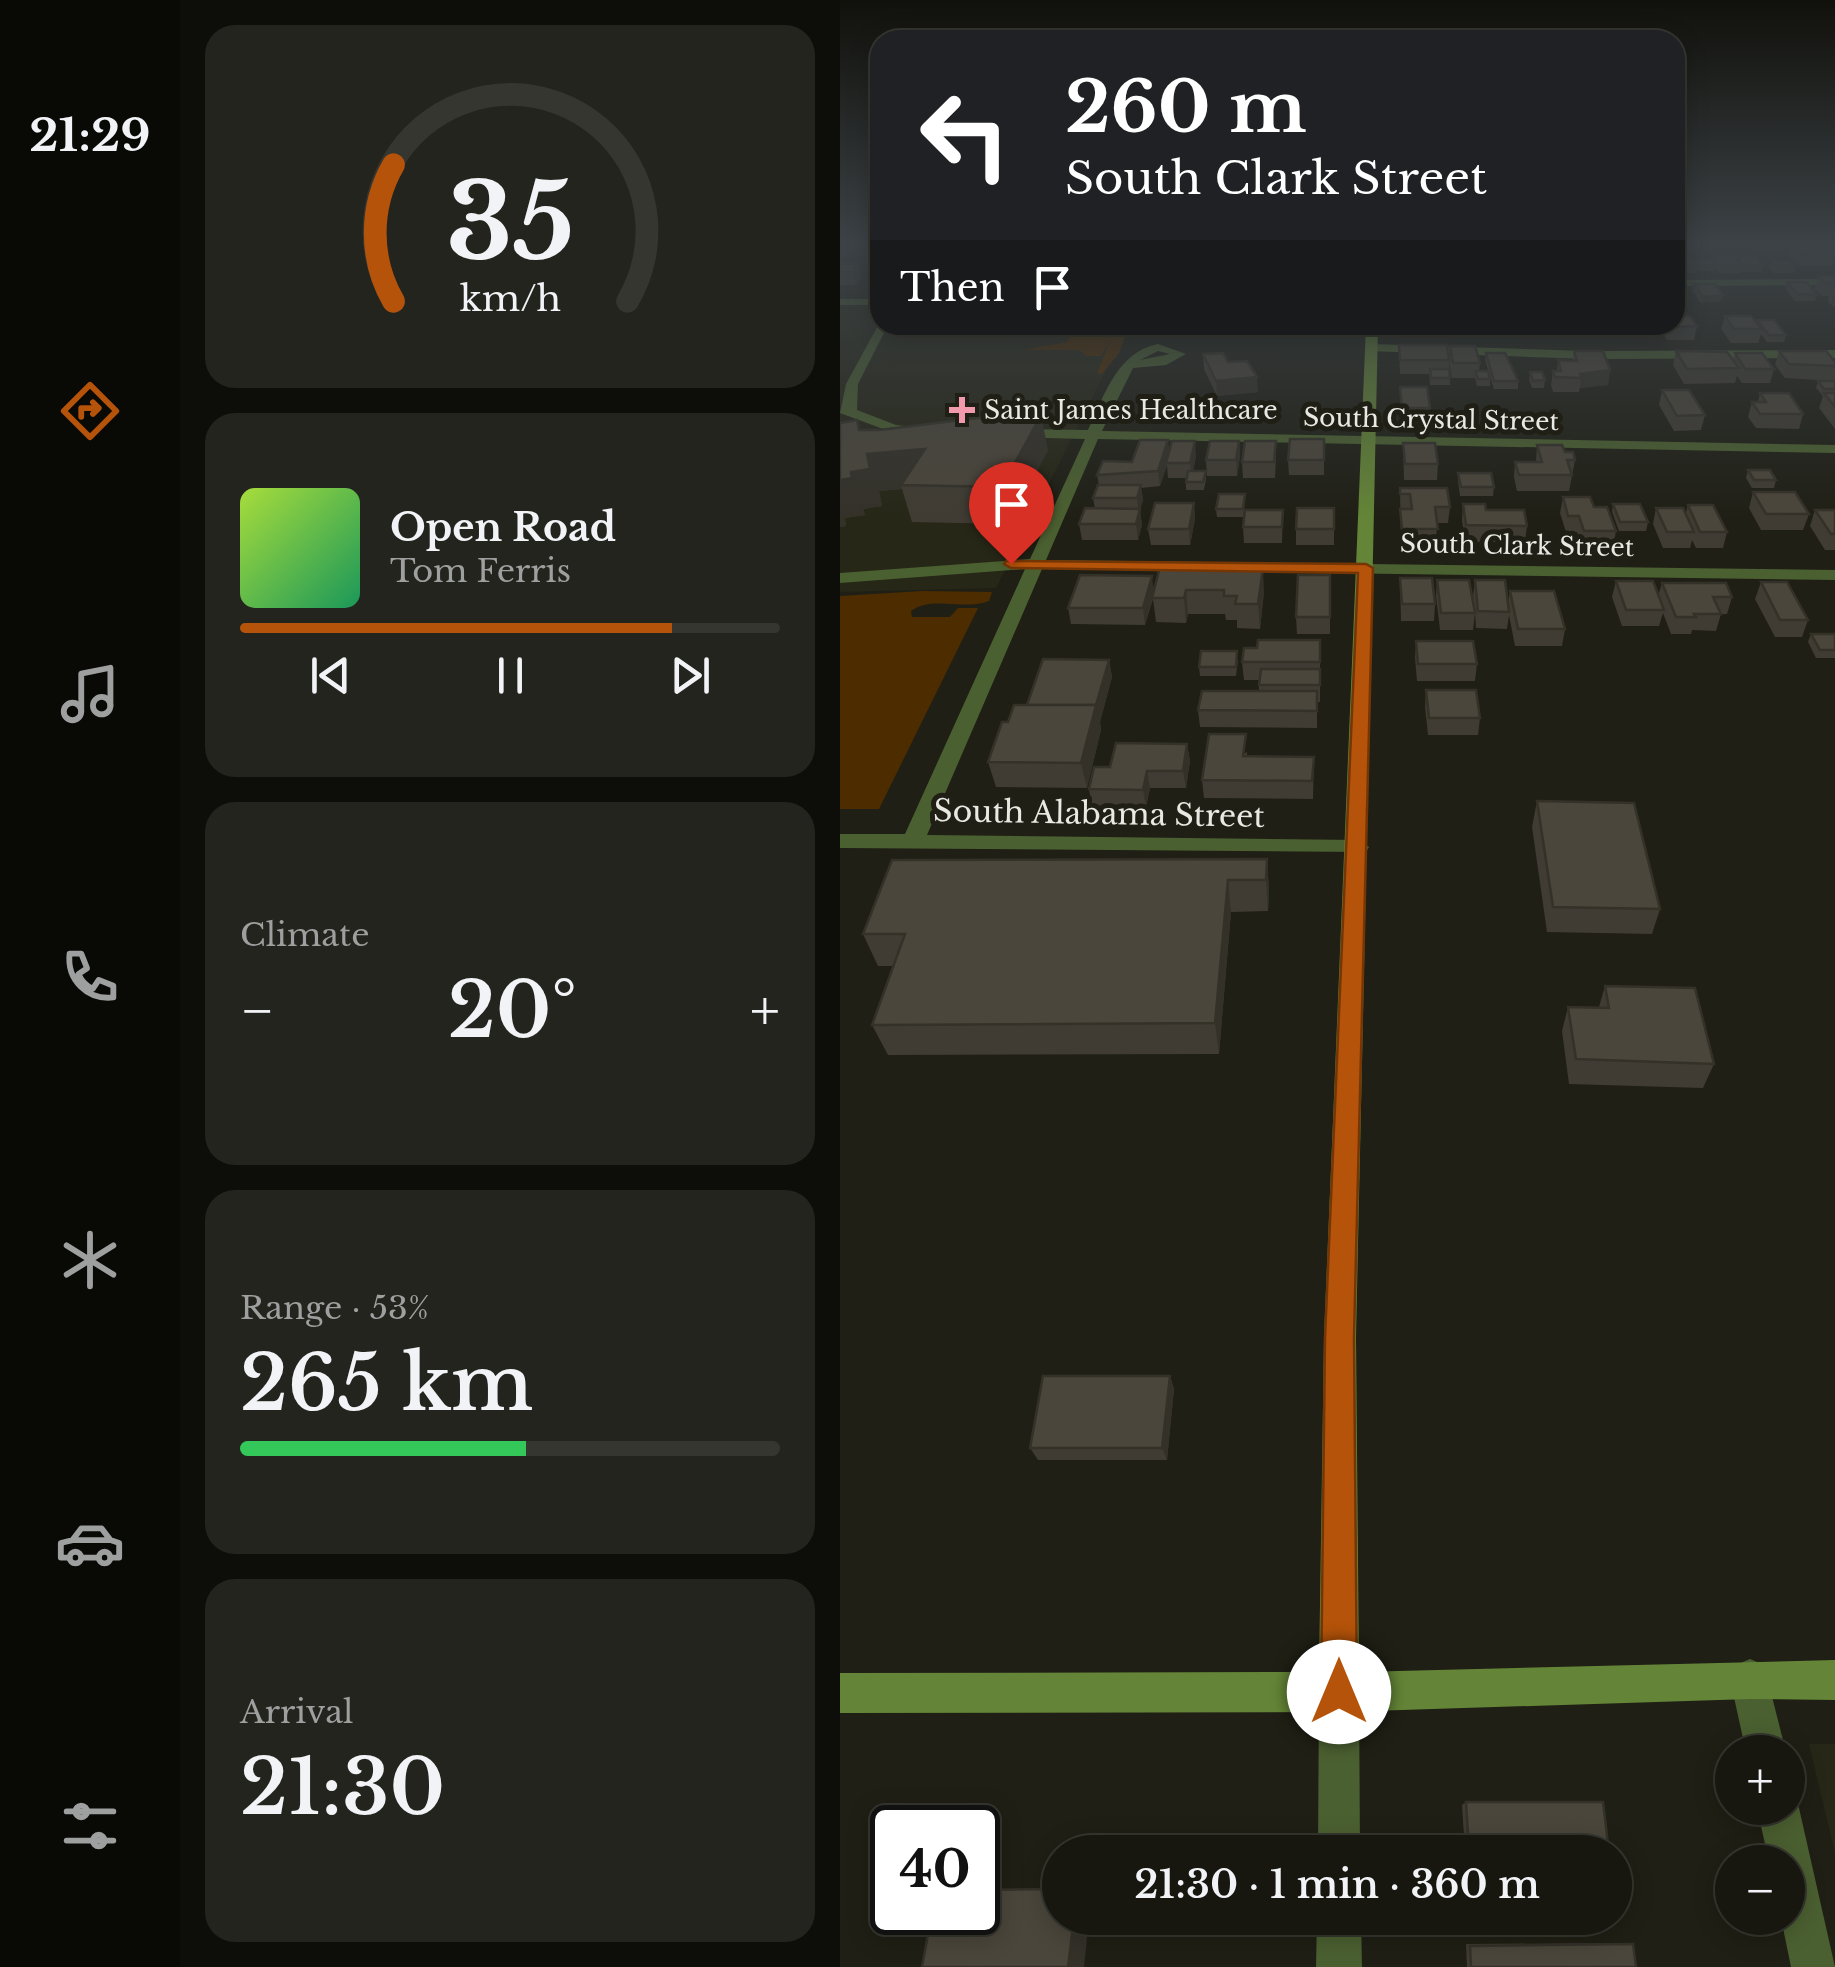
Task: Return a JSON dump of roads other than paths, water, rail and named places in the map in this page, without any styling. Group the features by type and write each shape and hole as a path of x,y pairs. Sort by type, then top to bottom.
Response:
{"street":[{"path":"877,336 852,384 845,411 894,429 946,432"},
{"path":"1339,1835 1340,1337 1372,336 1587,356 1835,354"},
{"path":"913,841 1093,434 1114,388 1130,365"},
{"name":"South Crystal Street","path":"1002,433 1835,449"},
{"name":"South Clark Street","path":"840,578 1037,564 1835,575"},
{"name":"South Alabama Street","path":"840,841 1358,847"},
{"path":"1750,1678 1762,1735"},
{"path":"840,1693 1339,1692 1750,1678 1835,1680"},
{"path":"1782,1825 1814,1967"},
{"path":"1339,1935 1339,1967"}],"place":[{"name":"Saint James Healthcare","path":"962,410"}]}
